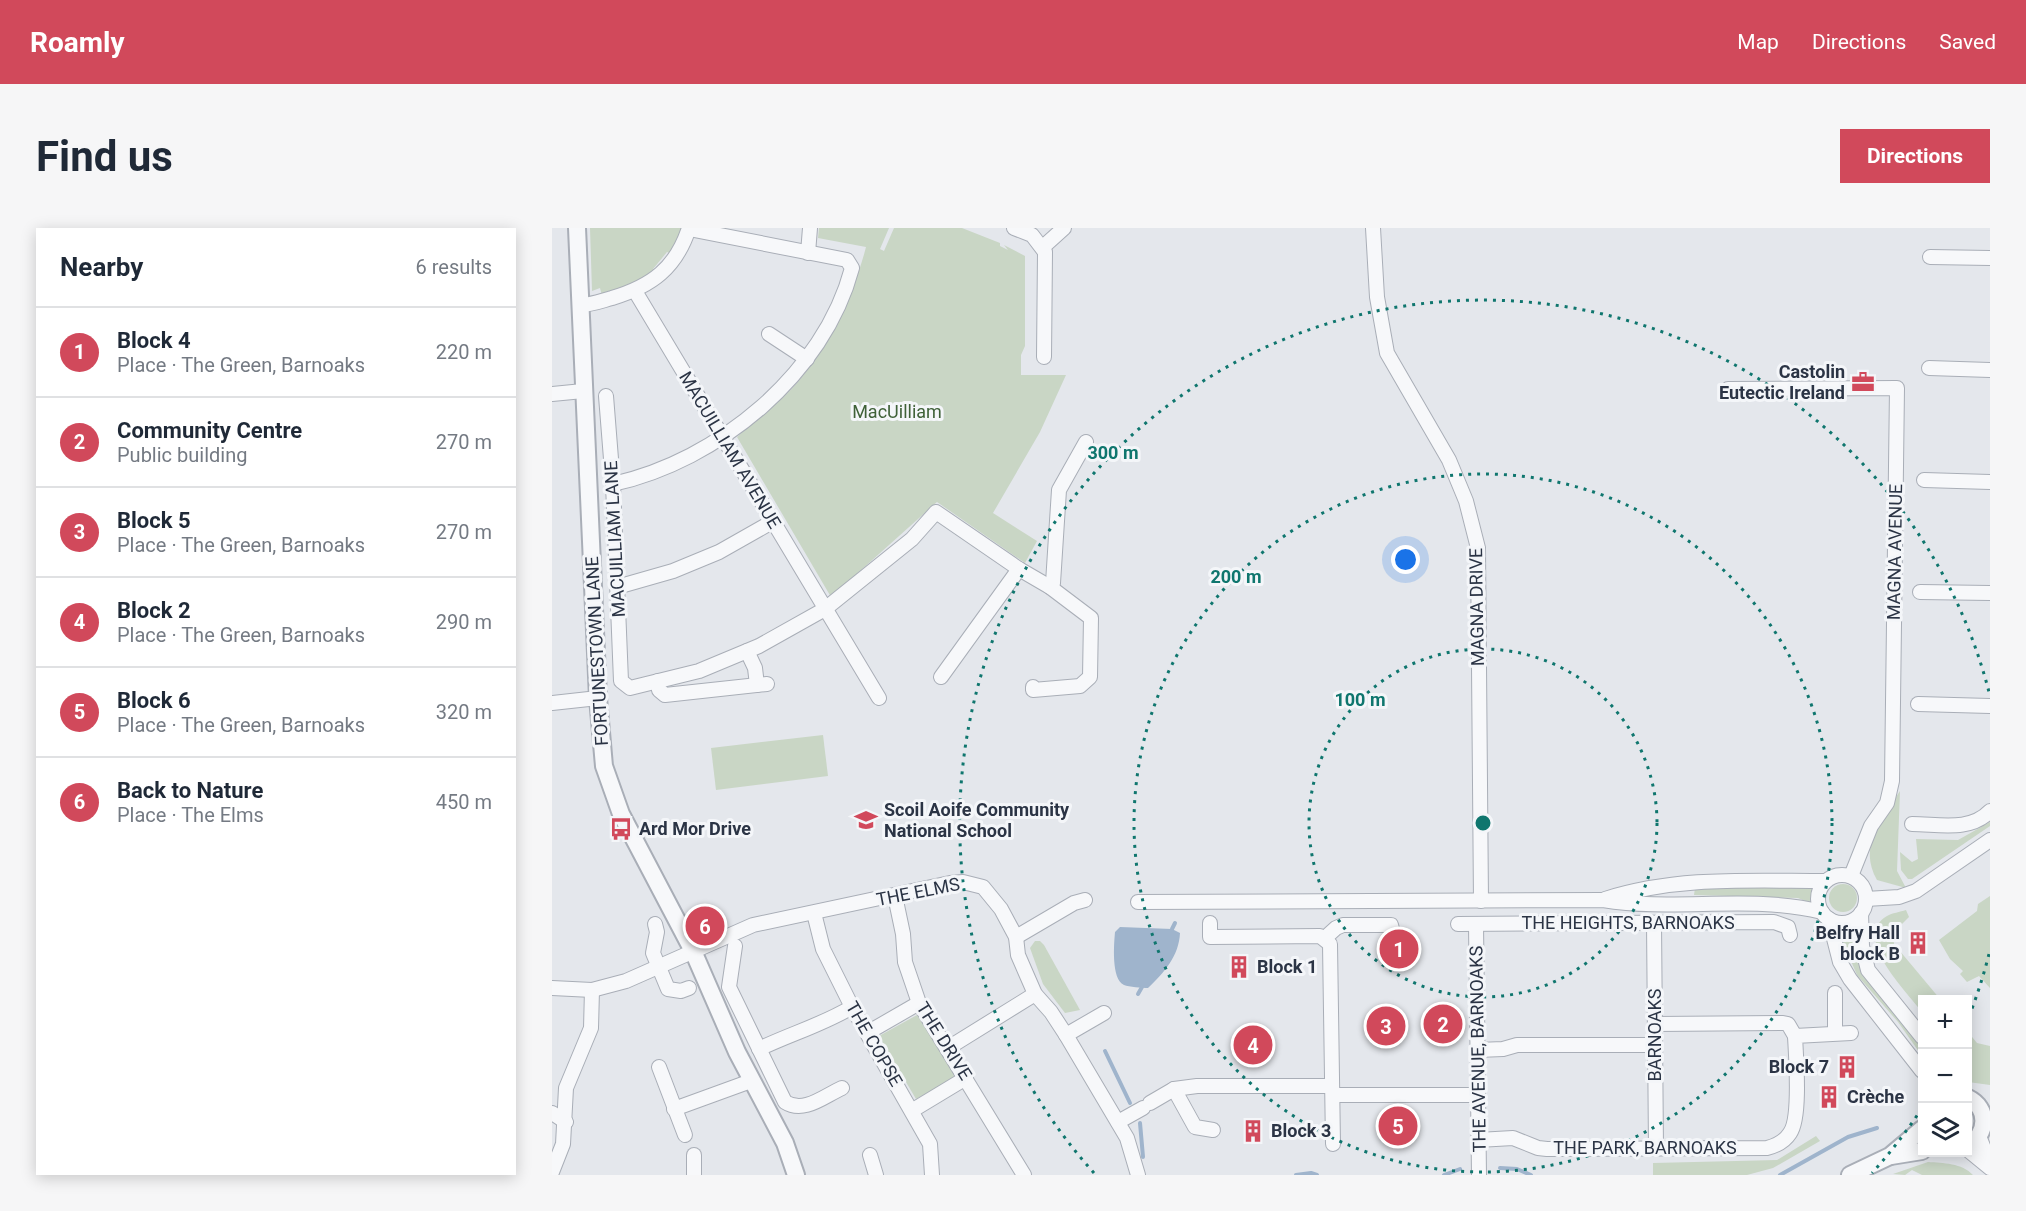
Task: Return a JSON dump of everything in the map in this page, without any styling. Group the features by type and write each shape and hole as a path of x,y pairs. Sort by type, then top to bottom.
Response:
{"street":[{"name":"FORTUNESTOWN LANE","path":"577,228 598,698 604,766 614,797 693,951 752,1081 785,1143 796,1175"},
{"path":"808,252 810,228"},
{"path":"1014,228 1035,231 1043,247 1044,357"},
{"path":"1043,247 1064,228"},
{"name":"MAGNA DRIVE","path":"1373,228 1377,297 1388,353 1449,460 1466,501 1478,548 1481,901"},
{"path":"580,305 589,305 635,291 658,279 670,267 689,229 847,260 852,268 846,292 834,318 807,359 775,395 731,432 669,467 642,478 613,484"},
{"path":"1930,257 1990,258"},
{"name":"MACUILLIAM AVENUE","path":"635,291 879,698"},
{"path":"769,334 807,359"},
{"path":"1929,368 1990,370"},
{"name":"MAGNA AVENUE","path":"1728,389 1897,388 1892,781 1887,803 1871,826 1851,876"},
{"path":"552,394 583,391"},
{"name":"MACUILLIAM LANE","path":"606,396 613,484 621,681 630,688 658,681"},
{"path":"1050,587 1053,583 1059,490 1086,442"},
{"path":"1924,480 1990,482"},
{"path":"747,651 762,684 664,695 659,690 658,681 699,671 747,651 825,609 912,539 936,513 1050,587 1091,618 1090,677 1080,686 1033,690 1033,687"},
{"path":"617,587 673,572 710,556 772,522"},
{"path":"941,677 1019,569"},
{"path":"1920,592 1990,593"},
{"path":"552,703 598,698"},
{"path":"1918,704 1990,706"},
{"path":"1912,824 1968,825 1980,821 1990,811"},
{"path":"1866,899 1899,897 1916,891 1990,840"},
{"path":"1603,900 1624,893 1696,881 1826,881 1838,875 1851,876 1862,886 1866,899 1861,913 1862,946 1868,970 1918,1031"},
{"path":"1826,881 1818,892 1840,962 1850,979 1918,1063"},
{"name":"THE ELMS","path":"552,988 592,990 626,981 753,925 950,883 974,884 993,895 1016,937 1018,955 1035,994 1051,1012 1066,1035 1118,1122 1131,1148 1138,1175"},
{"name":"THE DRIVE","path":"895,896 903,934 905,962 919,1003 948,1047 1024,1175"},
{"path":"1016,937 1074,903 1085,900"},
{"path":"1138,902 1603,900 1660,904 1758,902 1850,921 1861,913"},
{"name":"THE COPSE","path":"814,913 824,949 852,1007 913,1110 930,1144 932,1175"},
{"name":"THE HEIGHTS, BARNOAKS","path":"1458,924 1774,922 1788,927 1790,935"},
{"path":"1210,923 1210,937 1320,936 1330,944 1333,1144"},
{"name":"BARNOAKS","path":"1654,923 1656,1148"},
{"path":"655,924 657,932 653,953 668,989 681,991 689,988"},
{"name":"THE AVENUE, BARNOAKS","path":"1476,924 1479,1175"},
{"path":"1325,938 1336,928 1343,926 1391,925 1392,929"},
{"path":"735,946 729,987 785,1102 793,1107 803,1107 842,1088"},
{"path":"552,1172 563,1144 566,1122 559,1088 591,1028 592,990"},
{"path":"1835,993 1835,1033"},
{"path":"948,1047 1035,994"},
{"path":"867,1033 919,1003"},
{"path":"759,1049 801,1030 818,1026 852,1007"},
{"path":"1066,1035 1104,1013"},
{"path":"1655,1024 1783,1023 1788,1024 1795,1036 1851,1033"},
{"name":"THE PARK, BARNOAKS","path":"1478,1140 1513,1138 1538,1148 1547,1149 1767,1148 1776,1145 1791,1133 1795,1116 1795,1036"},
{"path":"1478,1050 1503,1049 1517,1045 1655,1045"},
{"path":"659,1067 685,1135"},
{"path":"913,1110 966,1078"},
{"path":"674,1109 752,1081"},
{"path":"1118,1122 1174,1089 1197,1086 1477,1095"},
{"path":"1174,1089 1195,1127 1213,1130"},
{"path":"1972,1099 1990,1096"},
{"path":"1972,1101 1987,1116 1973,1141 1990,1166"},
{"path":"552,1113 566,1122"},
{"path":"1850,1175 1890,1156 1918,1133"},
{"path":"1890,1156 1918,1152"},
{"path":"1972,1153 1990,1166"},
{"path":"694,1155 694,1175"},
{"path":"870,1155 876,1175"}],"green space":[{"path":"590,228 682,228 672,254 667,252 653,269 655,271 643,280 602,296 600,288 592,291"},
{"name":"MacUilliam","path":"819,228 889,228 880,249 884,251 894,228 962,228 1025,256 1025,346 1021,355 1021,375 1066,375 1040,432 993,513 1037,541 1025,563 937,502 831,597 737,437 779,401 801,378 822,348 840,316 855,282 866,247 818,238"},
{"path":"823,735 828,776 716,790 711,748"},
{"path":"1900,791 1897,871 1906,888 1877,880 1870,856 1874,834 1879,823"},
{"path":"1990,822 1990,826 1912,879 1908,879 1901,870 1900,852 1912,862 1918,859 1916,839 1958,840"},
{"path":"1843,884 1853,888 1857,898 1853,908 1843,912 1833,908 1829,898 1833,888"},
{"path":"1695,888 1812,888 1810,903 1798,898 1694,895"},
{"path":"1990,896 1990,988 1979,976 1967,982 1960,974 1963,971 1950,959 1939,940 1977,911 1978,904"},
{"path":"1906,910 1909,917 1893,933 1894,944 1937,995 1918,995 1918,1007 1885,964 1878,950 1875,937 1878,925 1894,913"},
{"path":"1855,931 1860,962 1876,990 1918,1039 1918,1050 1898,1022 1857,975 1839,933"},
{"path":"1035,941 1040,941 1044,945 1080,1010 1065,1013 1043,984 1030,948"},
{"path":"917,1015 955,1072 953,1079 916,1099 879,1036"},
{"path":"1972,1037 1977,1043 1990,1046 1990,1085 1972,1083"},
{"path":"1816,1136 1820,1141 1773,1168 1747,1175 1653,1175 1653,1163 1777,1160"},
{"path":"1928,1162 1958,1166 1973,1175 1922,1175 1912,1170 1905,1175 1893,1174"}],"water":[{"path":"1120,927 1172,929 1180,933 1177,949 1170,964 1148,988 1124,985 1117,976 1114,961 1115,932"}],"waterway":[{"path":"1172,929 1175,923"},
{"path":"1138,994 1142,987"},
{"path":"1105,1051 1130,1103"},
{"path":"1140,1123 1143,1157"},
{"path":"1780,1175 1848,1137 1877,1128"},
{"path":"1500,1168 1517,1169 1531,1175"},
{"path":"1444,1175 1460,1169"},
{"path":"1296,1175 1311,1173 1317,1175"}],"place":[{"name":"Castolin Eutectic Ireland","path":"1863,382"},
{"name":"Scoil Aoife Community National School","path":"866,820"},
{"name":"Ard Mor Drive","path":"621,829"},
{"name":"Back to Nature","path":"705,926"},
{"name":"Belfry Hall block B","path":"1918,943"},
{"name":"Block 4","path":"1399,949"},
{"name":"Block 1","path":"1239,967"},
{"name":"Community Centre","path":"1443,1024"},
{"name":"Block 5","path":"1386,1026"},
{"name":"Block 2","path":"1253,1045"},
{"name":"Block 7","path":"1847,1067"},
{"name":"Crèche","path":"1829,1097"},
{"name":"Block 6","path":"1398,1126"},
{"name":"Block 3","path":"1253,1131"}]}
